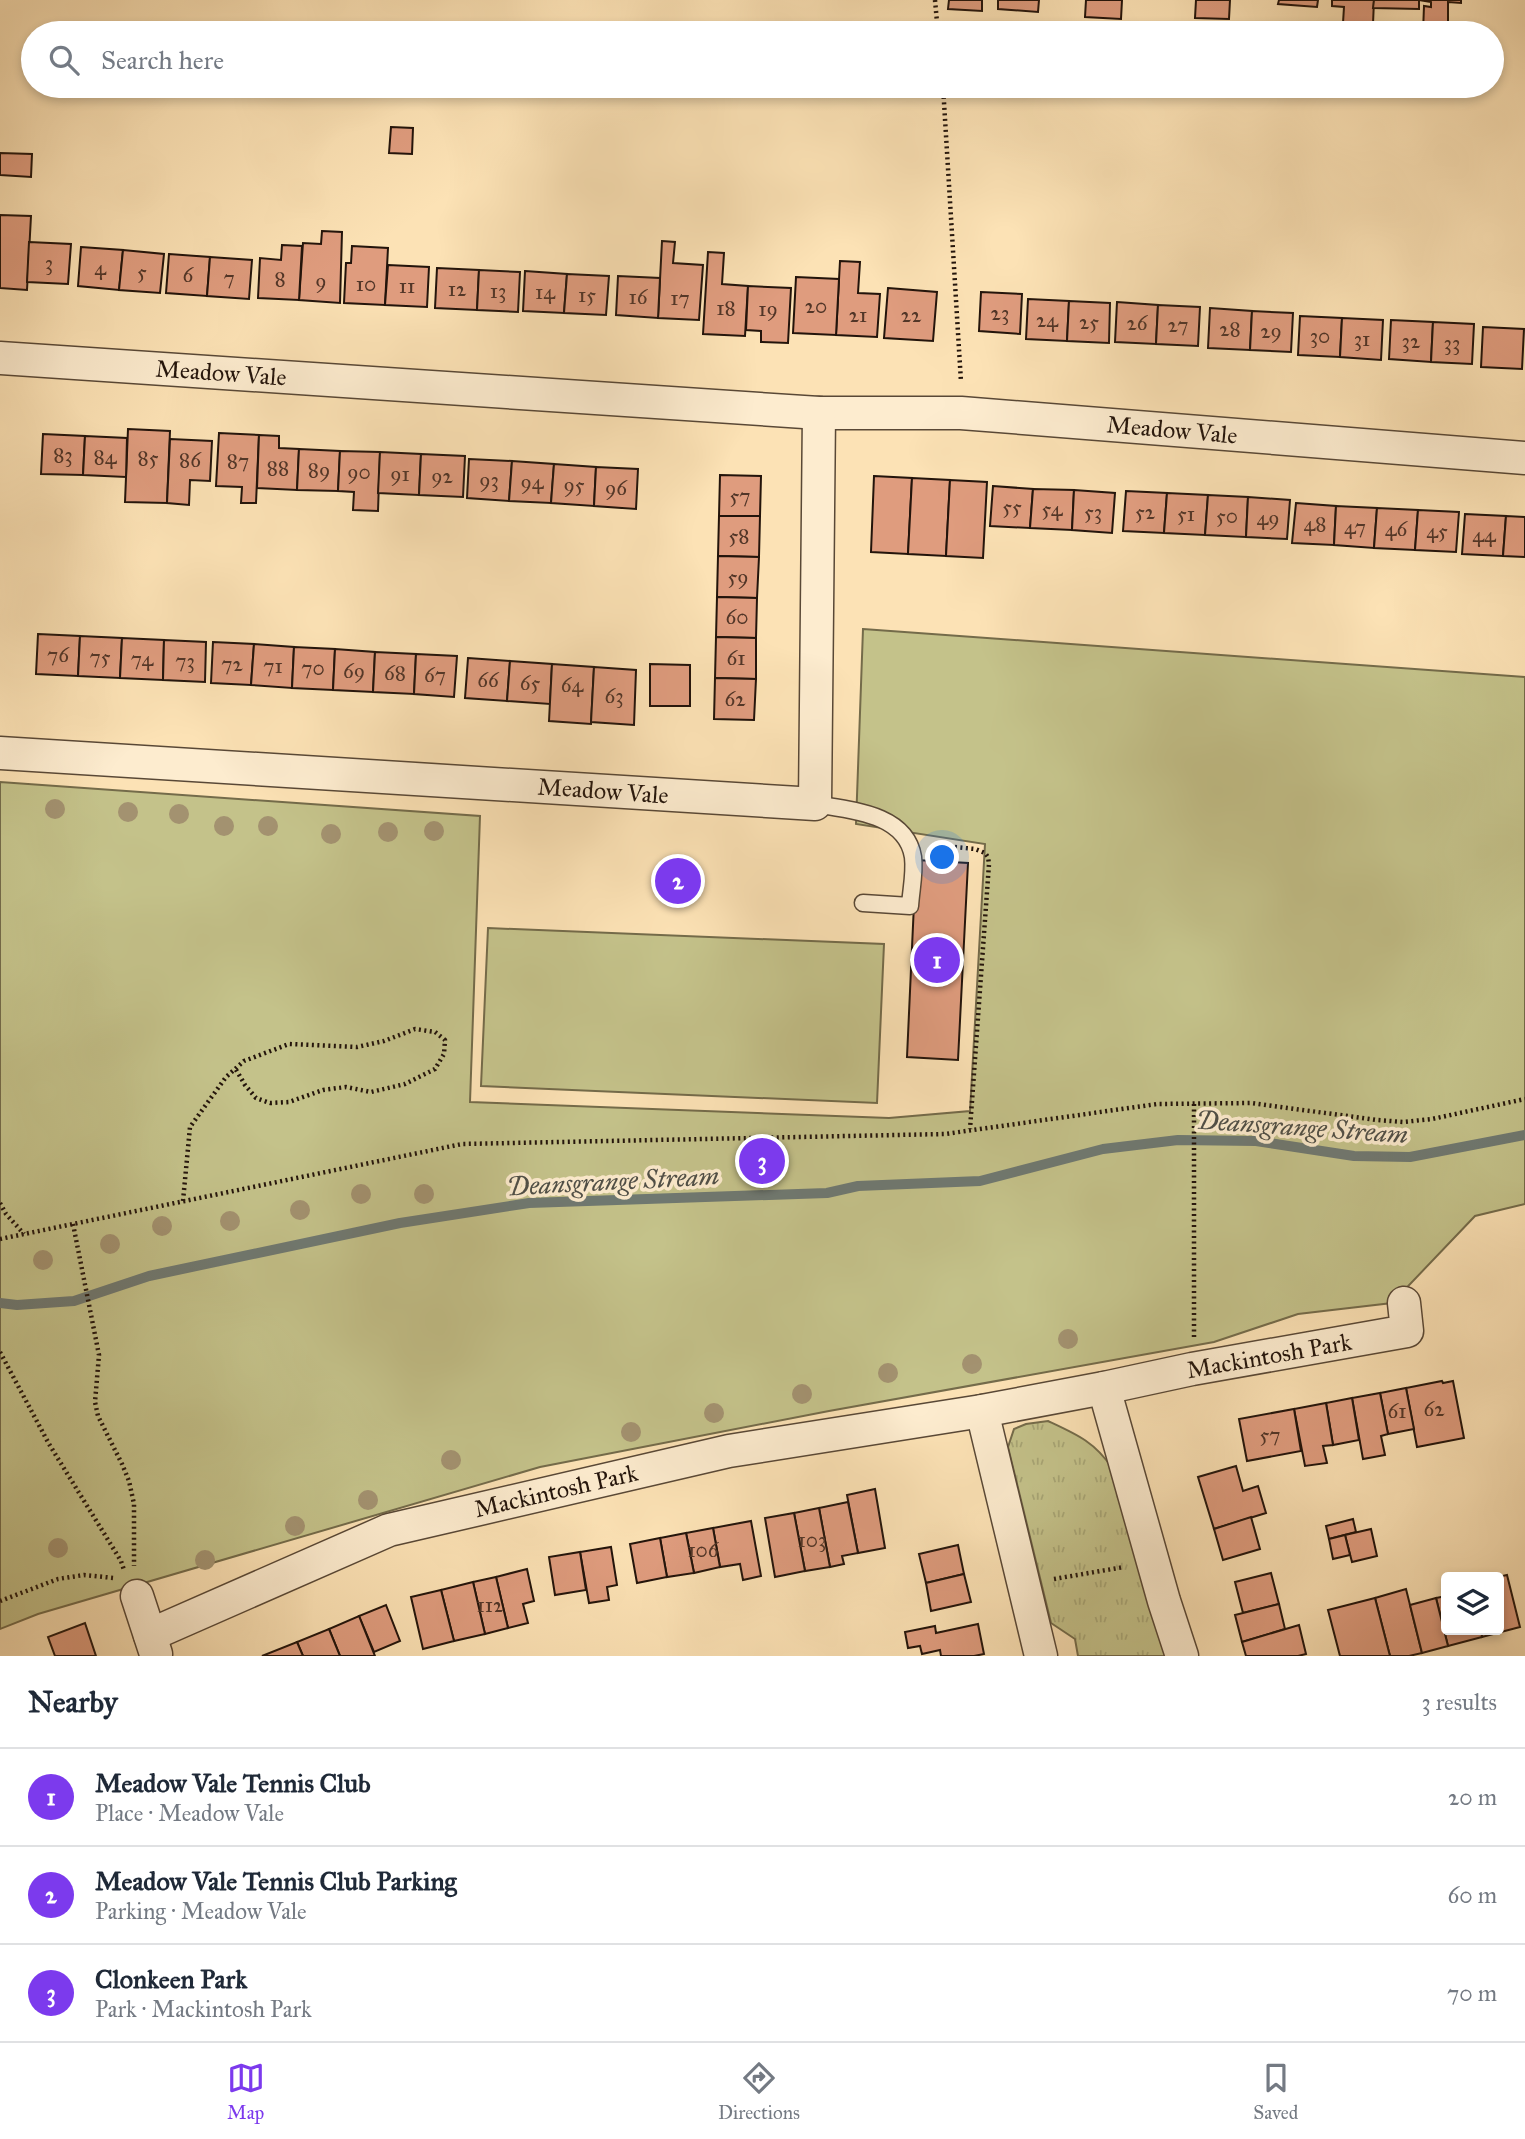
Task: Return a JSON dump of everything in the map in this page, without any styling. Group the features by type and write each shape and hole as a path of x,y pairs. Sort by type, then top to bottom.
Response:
{"street":[{"name":"Meadow Vale","path":"0,358 819,413 961,412 1525,458"},
{"path":"815,804 819,413"},
{"name":"Meadow Vale","path":"0,753 815,804"},
{"name":"Mackintosh Park","path":"153,1646 388,1530 729,1451 982,1411 1192,1369 1407,1331 1404,1303"},
{"path":"1104,1388 1182,1656"},
{"path":"982,1411 1041,1656"},
{"path":"133,1586 153,1646"}],"lane":[{"path":"815,804 867,813 892,826 908,842 913,857 910,906 863,903"}],"path":[{"path":"935,0 937,21"},
{"path":"944,98 961,412"},
{"path":"908,842 975,849 988,857 970,1129"},
{"path":"183,1202 190,1126 226,1077 235,1068 244,1060 289,1044 357,1047 384,1041 415,1029 435,1032 445,1040 444,1054 435,1069 405,1084 371,1092 346,1087 323,1090 289,1102 270,1103 256,1098 235,1068"},
{"path":"0,1240 462,1143 945,1134 1157,1104 1194,1103 1251,1103 1403,1122 1432,1119 1525,1099"},
{"path":"1192,1369 1195,1298 1194,1103"},
{"path":"0,1203 6,1214 25,1234"},
{"path":"73,1224 99,1355 96,1402 98,1416 129,1481 134,1504 133,1586"},
{"path":"0,1352 133,1586"},
{"path":"1024,1584 1153,1562"},
{"path":"0,1601 58,1579 84,1575 133,1586"}],"green space":[{"path":"863,629 1525,677 1525,1204 1475,1216 1392,1303 1298,1314 1214,1342 829,1411 540,1467 38,1614 0,1629 0,782 480,816 470,1102 889,1118 970,1111 985,844 856,824"},
{"path":"488,928 884,944 877,1103 481,1086"},
{"path":"1048,1421 1092,1445 1112,1468 1166,1656 1078,1656 1075,1639 1051,1623 1008,1447 1014,1429 1026,1424"}],"building":[{"path":"949,0 982,0 982,11 948,9"},
{"path":"998,0 1039,0 1038,12 998,9"},
{"path":"1086,0 1122,0 1121,19 1085,17"},
{"path":"1196,0 1230,0 1229,19 1195,18"},
{"path":"1279,0 1318,0 1317,7 1278,4"},
{"path":"1332,0 1374,0 1373,21 1343,21 1344,7 1332,6"},
{"path":"1374,0 1419,0 1419,9 1373,8"},
{"path":"1419,0 1461,0 1461,3 1448,2 1448,21 1423,21 1424,6 1431,7 1431,2"},
{"path":"391,127 413,128 412,154 389,153"},
{"path":"0,153 32,154 31,177 0,175"},
{"path":"0,215 31,216 27,290 0,288"},
{"path":"322,231 342,232 340,303 299,300 303,243 321,244"},
{"path":"662,241 675,242 673,263 703,265 699,320 658,318"},
{"path":"29,242 71,244 68,284 27,282"},
{"path":"282,245 302,246 299,300 258,298 260,258 281,260"},
{"path":"352,246 388,248 385,305 344,303 346,263 351,263"},
{"path":"81,247 123,250 119,290 78,286"},
{"path":"123,250 164,254 160,293 119,290"},
{"path":"708,252 724,253 722,284 748,286 745,336 703,334"},
{"path":"169,254 210,257 207,296 166,293"},
{"path":"210,257 252,260 249,299 207,296"},
{"path":"840,261 860,262 858,293 880,294 877,337 836,335"},
{"path":"388,265 429,267 427,307 385,305"},
{"path":"437,268 479,270 477,310 435,308"},
{"path":"479,270 520,272 518,312 477,310"},
{"path":"525,271 567,274 564,313 523,311"},
{"path":"567,274 609,276 606,315 564,313"},
{"path":"618,276 660,278 658,318 616,315"},
{"path":"796,277 839,279 836,335 793,333"},
{"path":"748,286 791,288 788,343 761,342 761,331 746,330"},
{"path":"888,288 937,292 933,341 884,338"},
{"path":"981,292 1022,294 1020,334 979,331"},
{"path":"1028,299 1069,301 1067,341 1026,339"},
{"path":"1069,301 1110,303 1109,343 1067,341"},
{"path":"1117,302 1158,305 1156,344 1115,342"},
{"path":"1158,305 1200,307 1198,346 1156,344"},
{"path":"1210,308 1252,311 1250,350 1208,348"},
{"path":"1252,311 1293,313 1291,352 1250,350"},
{"path":"1300,316 1342,318 1340,357 1298,355"},
{"path":"1342,318 1383,320 1381,360 1340,357"},
{"path":"1391,320 1433,322 1431,362 1389,359"},
{"path":"1433,322 1474,324 1472,364 1431,362"},
{"path":"1483,327 1524,329 1522,369 1481,367"},
{"path":"128,429 170,431 167,503 125,502"},
{"path":"219,433 259,435 256,503 241,503 242,487 216,486"},
{"path":"43,434 85,436 83,475 41,474"},
{"path":"259,435 279,436 279,448 299,449 297,490 257,488"},
{"path":"85,436 127,438 126,477 83,475"},
{"path":"170,439 212,441 210,481 190,480 189,505 167,503"},
{"path":"299,449 340,451 338,491 297,490"},
{"path":"340,451 380,452 378,511 353,510 354,492 338,491"},
{"path":"380,452 421,454 419,495 378,493"},
{"path":"421,454 465,456 463,497 419,495"},
{"path":"469,459 512,461 509,501 467,498"},
{"path":"512,461 554,464 551,503 509,501"},
{"path":"554,464 596,467 594,506 551,503"},
{"path":"596,467 638,469 636,509 594,506"},
{"path":"720,475 761,476 760,516 719,516"},
{"path":"874,476 912,478 908,554 871,552"},
{"path":"912,478 950,480 946,556 908,554"},
{"path":"950,480 987,482 983,558 946,556"},
{"path":"993,486 1033,489 1030,528 990,526"},
{"path":"1033,489 1074,490 1072,530 1030,528"},
{"path":"1074,490 1115,493 1112,533 1072,530"},
{"path":"1126,491 1167,493 1164,533 1123,531"},
{"path":"1167,493 1208,495 1205,535 1164,533"},
{"path":"1208,495 1248,497 1246,537 1205,535"},
{"path":"1248,497 1290,500 1287,539 1246,537"},
{"path":"1296,503 1336,506 1334,545 1292,543"},
{"path":"1336,506 1377,508 1374,548 1334,545"},
{"path":"1377,508 1418,510 1415,550 1374,548"},
{"path":"1418,510 1459,512 1456,552 1415,550"},
{"path":"1465,514 1506,516 1503,556 1462,554"},
{"path":"719,516 760,516 759,557 718,556"},
{"path":"1506,516 1525,517 1525,557 1503,556"},
{"path":"718,556 759,557 757,598 717,597"},
{"path":"717,597 757,598 756,638 716,637"},
{"path":"38,634 80,636 78,676 36,674"},
{"path":"80,636 122,638 120,678 78,676"},
{"path":"716,637 756,638 756,679 715,678"},
{"path":"122,638 164,640 163,680 120,678"},
{"path":"164,640 206,642 205,682 163,680"},
{"path":"213,642 254,644 251,685 211,683"},
{"path":"254,644 294,647 292,688 251,685"},
{"path":"294,647 335,649 333,690 292,688"},
{"path":"335,649 375,652 373,692 333,690"},
{"path":"375,652 416,654 414,694 373,692"},
{"path":"416,654 457,656 454,697 414,694"},
{"path":"468,658 510,661 507,701 465,698"},
{"path":"510,661 552,664 550,704 507,701"},
{"path":"552,664 594,667 591,724 549,721"},
{"path":"650,664 690,665 690,706 650,706"},
{"path":"594,667 636,670 634,725 591,722"},
{"path":"715,678 756,679 754,720 714,719"},
{"path":"916,860 968,863 958,1060 907,1057"},
{"path":"1453,1381 1464,1438 1417,1447 1406,1388"},
{"path":"1406,1388 1414,1429 1388,1434 1380,1393"},
{"path":"1380,1393 1388,1434 1381,1436 1385,1455 1363,1459 1352,1398"},
{"path":"1352,1398 1359,1440 1333,1445 1326,1403"},
{"path":"1326,1403 1333,1445 1323,1446 1327,1463 1305,1466 1294,1409"},
{"path":"1294,1409 1301,1451 1247,1461 1239,1419"},
{"path":"1236,1466 1243,1491 1258,1486 1266,1513 1214,1529 1198,1477"},
{"path":"875,1489 885,1548 858,1553 847,1495"},
{"path":"848,1502 858,1553 842,1556 844,1564 830,1567 819,1508"},
{"path":"819,1508 830,1567 805,1571 794,1513"},
{"path":"794,1513 805,1571 775,1577 765,1518"},
{"path":"1251,1517 1260,1549 1223,1560 1214,1529"},
{"path":"1353,1519 1356,1532 1329,1539 1326,1526"},
{"path":"751,1521 761,1576 743,1580 740,1564 720,1567 713,1528"},
{"path":"713,1528 720,1567 694,1573 686,1533"},
{"path":"1371,1529 1377,1556 1352,1562 1345,1535"},
{"path":"686,1533 694,1573 667,1577 660,1538"},
{"path":"1345,1535 1350,1555 1333,1559 1329,1539"},
{"path":"660,1538 667,1577 637,1583 630,1544"},
{"path":"958,1545 964,1574 926,1583 919,1554"},
{"path":"611,1547 617,1585 607,1587 609,1600 589,1603 580,1552"},
{"path":"580,1552 586,1590 555,1595 549,1557"},
{"path":"527,1569 534,1601 523,1604 528,1623 508,1628 496,1577"},
{"path":"1271,1573 1279,1604 1243,1613 1235,1582"},
{"path":"964,1574 971,1602 931,1611 926,1583"},
{"path":"1507,1575 1520,1627 1504,1631 1504,1576"},
{"path":"496,1577 508,1628 485,1634 473,1582"},
{"path":"473,1582 485,1634 454,1641 441,1590"},
{"path":"1406,1589 1422,1653 1390,1656 1375,1598"},
{"path":"441,1590 454,1641 423,1649 411,1597"},
{"path":"1441,1597 1441,1618 1436,1598"},
{"path":"1375,1598 1390,1656 1340,1656 1328,1610"},
{"path":"1436,1598 1441,1618 1441,1635 1445,1635 1448,1646 1422,1653 1410,1605"},
{"path":"1279,1604 1285,1629 1242,1642 1235,1615"},
{"path":"386,1605 400,1641 374,1652 359,1616"},
{"path":"359,1616 375,1656 340,1656 329,1629"},
{"path":"85,1623 96,1656 55,1656 48,1637"},
{"path":"978,1624 984,1654 941,1656 940,1650 922,1654 920,1646 908,1648 905,1632 935,1626 936,1633"},
{"path":"1299,1625 1306,1654 1246,1656 1242,1642"},
{"path":"329,1629 340,1656 303,1656 297,1642"},
{"path":"1445,1635 1482,1635 1482,1637 1448,1646"},
{"path":"297,1642 303,1656 262,1656"}],"waterway":[{"name":"Deansgrange Stream","path":"0,1303 17,1305 74,1301 149,1276 400,1223 529,1203 827,1193 858,1186 980,1181 1103,1149 1178,1140 1256,1141 1354,1156 1410,1157 1525,1135"}],"place":[{"name":"Meadow Vale Tennis Club Parking","path":"678,881"},
{"name":"Meadow Vale Tennis Club","path":"937,960"},
{"name":"Clonkeen Park","path":"762,1161"}]}
